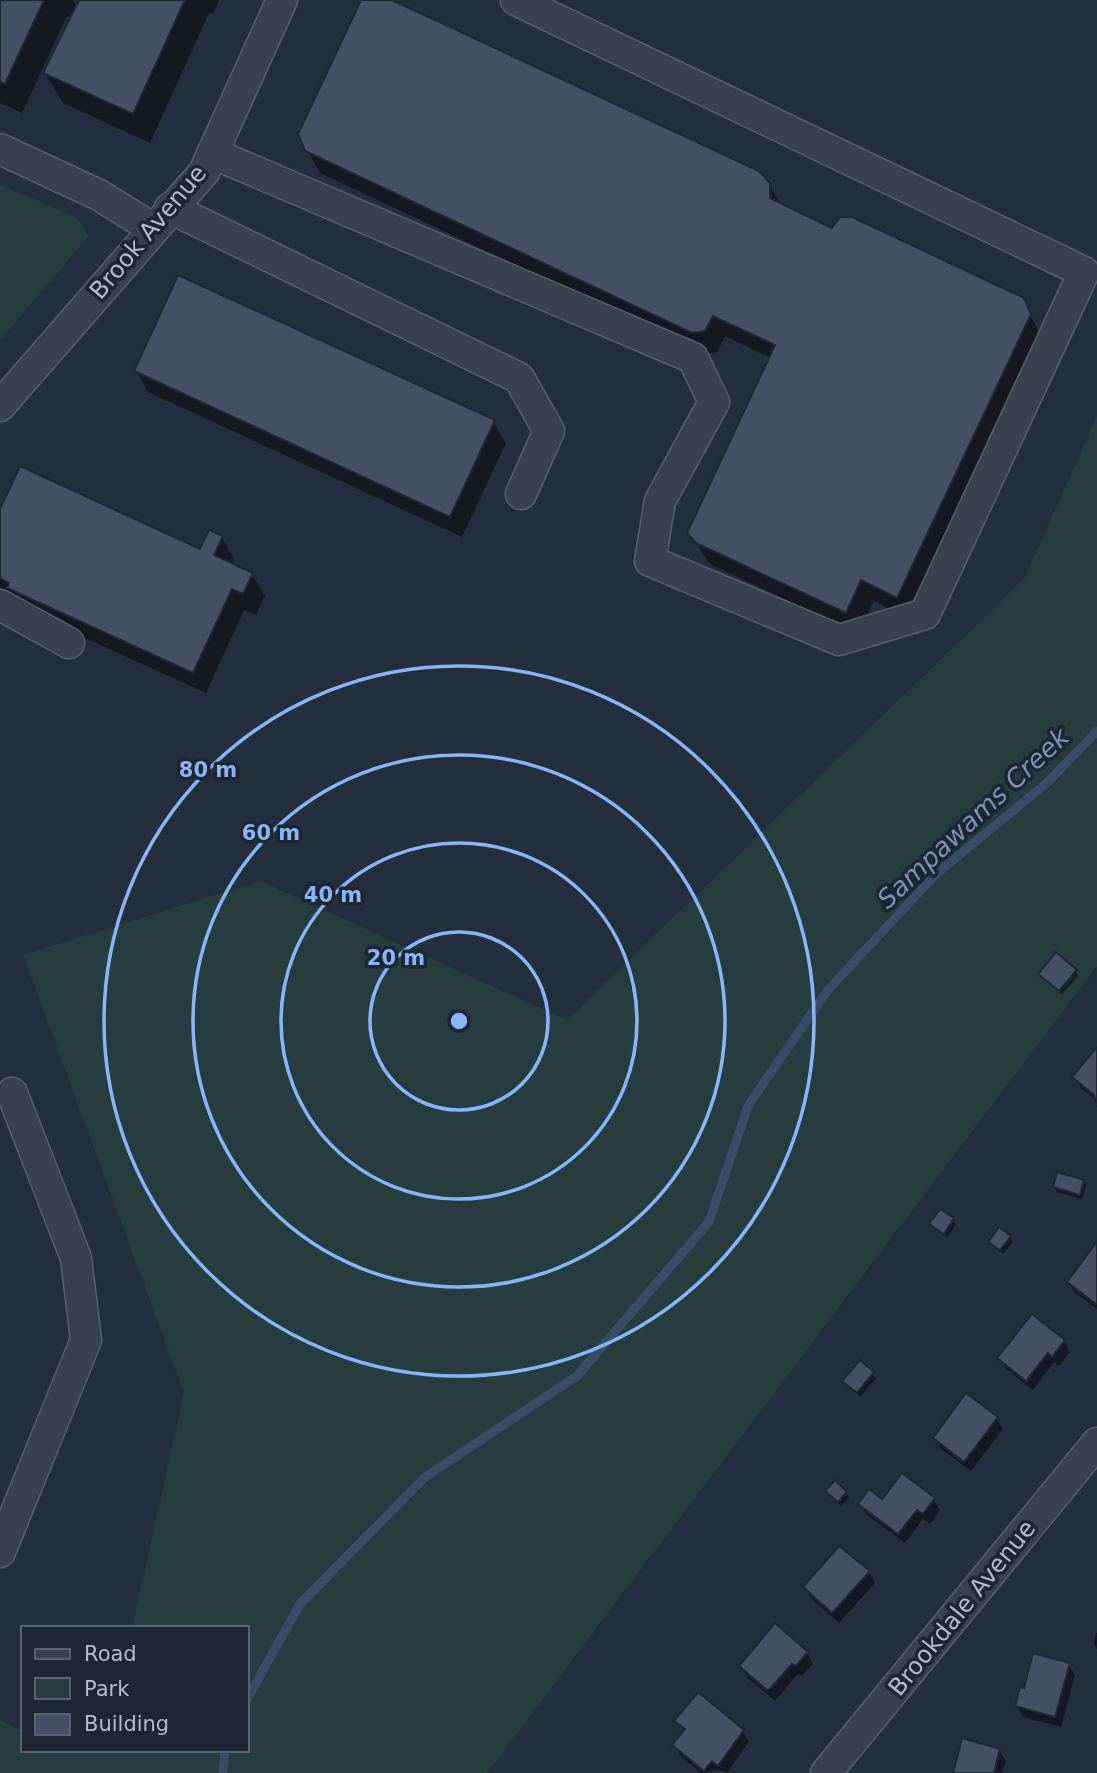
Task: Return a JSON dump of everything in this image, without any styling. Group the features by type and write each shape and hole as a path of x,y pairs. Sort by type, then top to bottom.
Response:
{"street":[{"name":"Brook Avenue","path":"0,406 161,218 204,172 282,0"},
{"path":"212,153 692,358 714,402 660,501 649,561 839,639 925,614 1084,272 516,0"},
{"path":"0,149 99,195 161,218 519,378 550,431 522,494"},
{"path":"0,605 69,643"},
{"path":"0,1552 86,1340 76,1258 12,1093"},
{"name":"Brookdale Avenue","path":"826,1773 1091,1459"}],"green space":[{"path":"0,185 76,217 89,236 0,340"},
{"path":"1097,416 1097,966 487,1773 0,1773 0,1720 21,1730 21,1752 248,1752 248,1626 132,1626 184,1393 23,955 260,881 567,1020 1024,579"}],"building":[{"path":"0,0 44,0 5,84 0,82"},
{"path":"79,0 185,0 133,114 43,73"},
{"path":"361,0 392,0 759,171 770,183 770,198 832,228 840,217 852,217 1024,298 1031,314 897,598 861,580 846,613 696,543 687,533 775,345 713,316 705,331 692,333 305,151 298,134"},
{"path":"178,275 495,420 450,517 134,371"},
{"path":"20,466 200,549 209,530 223,536 214,555 253,573 243,594 232,589 193,673 7,588 9,583 0,578 0,509"},
{"path":"1056,952 1077,970 1059,991 1038,974"},
{"path":"1097,1047 1097,1107 1094,1095 1072,1077"},
{"path":"1057,1172 1084,1180 1080,1195 1053,1187"},
{"path":"940,1209 954,1218 944,1234 929,1224"},
{"path":"999,1227 1011,1236 1000,1250 988,1242"},
{"path":"1097,1241 1097,1303 1096,1304 1067,1282"},
{"path":"1032,1314 1065,1340 1052,1357 1048,1353 1026,1381 997,1358"},
{"path":"860,1360 874,1372 857,1393 842,1381"},
{"path":"966,1393 998,1417 964,1462 933,1438"},
{"path":"902,1473 935,1498 923,1514 917,1510 898,1534 858,1504 869,1489 882,1499"},
{"path":"835,1480 847,1492 838,1502 825,1491"},
{"path":"839,1546 870,1571 832,1613 803,1587"},
{"path":"775,1623 808,1652 796,1666 792,1664 768,1691 739,1666"},
{"path":"1033,1653 1070,1663 1055,1717 1015,1706 1020,1687 1024,1688"},
{"path":"698,1692 744,1730 718,1766 712,1761 704,1771 672,1745 685,1729 674,1721"},
{"path":"962,1738 1000,1749 994,1773 953,1773"}],"waterway":[{"name":"Sampawams Creek","path":"248,1697 300,1604 424,1478 577,1376 709,1222 748,1106 827,991 936,874 1048,782 1097,731"},
{"name":"Sampawams Creek","path":"223,1773 225,1752"}]}
